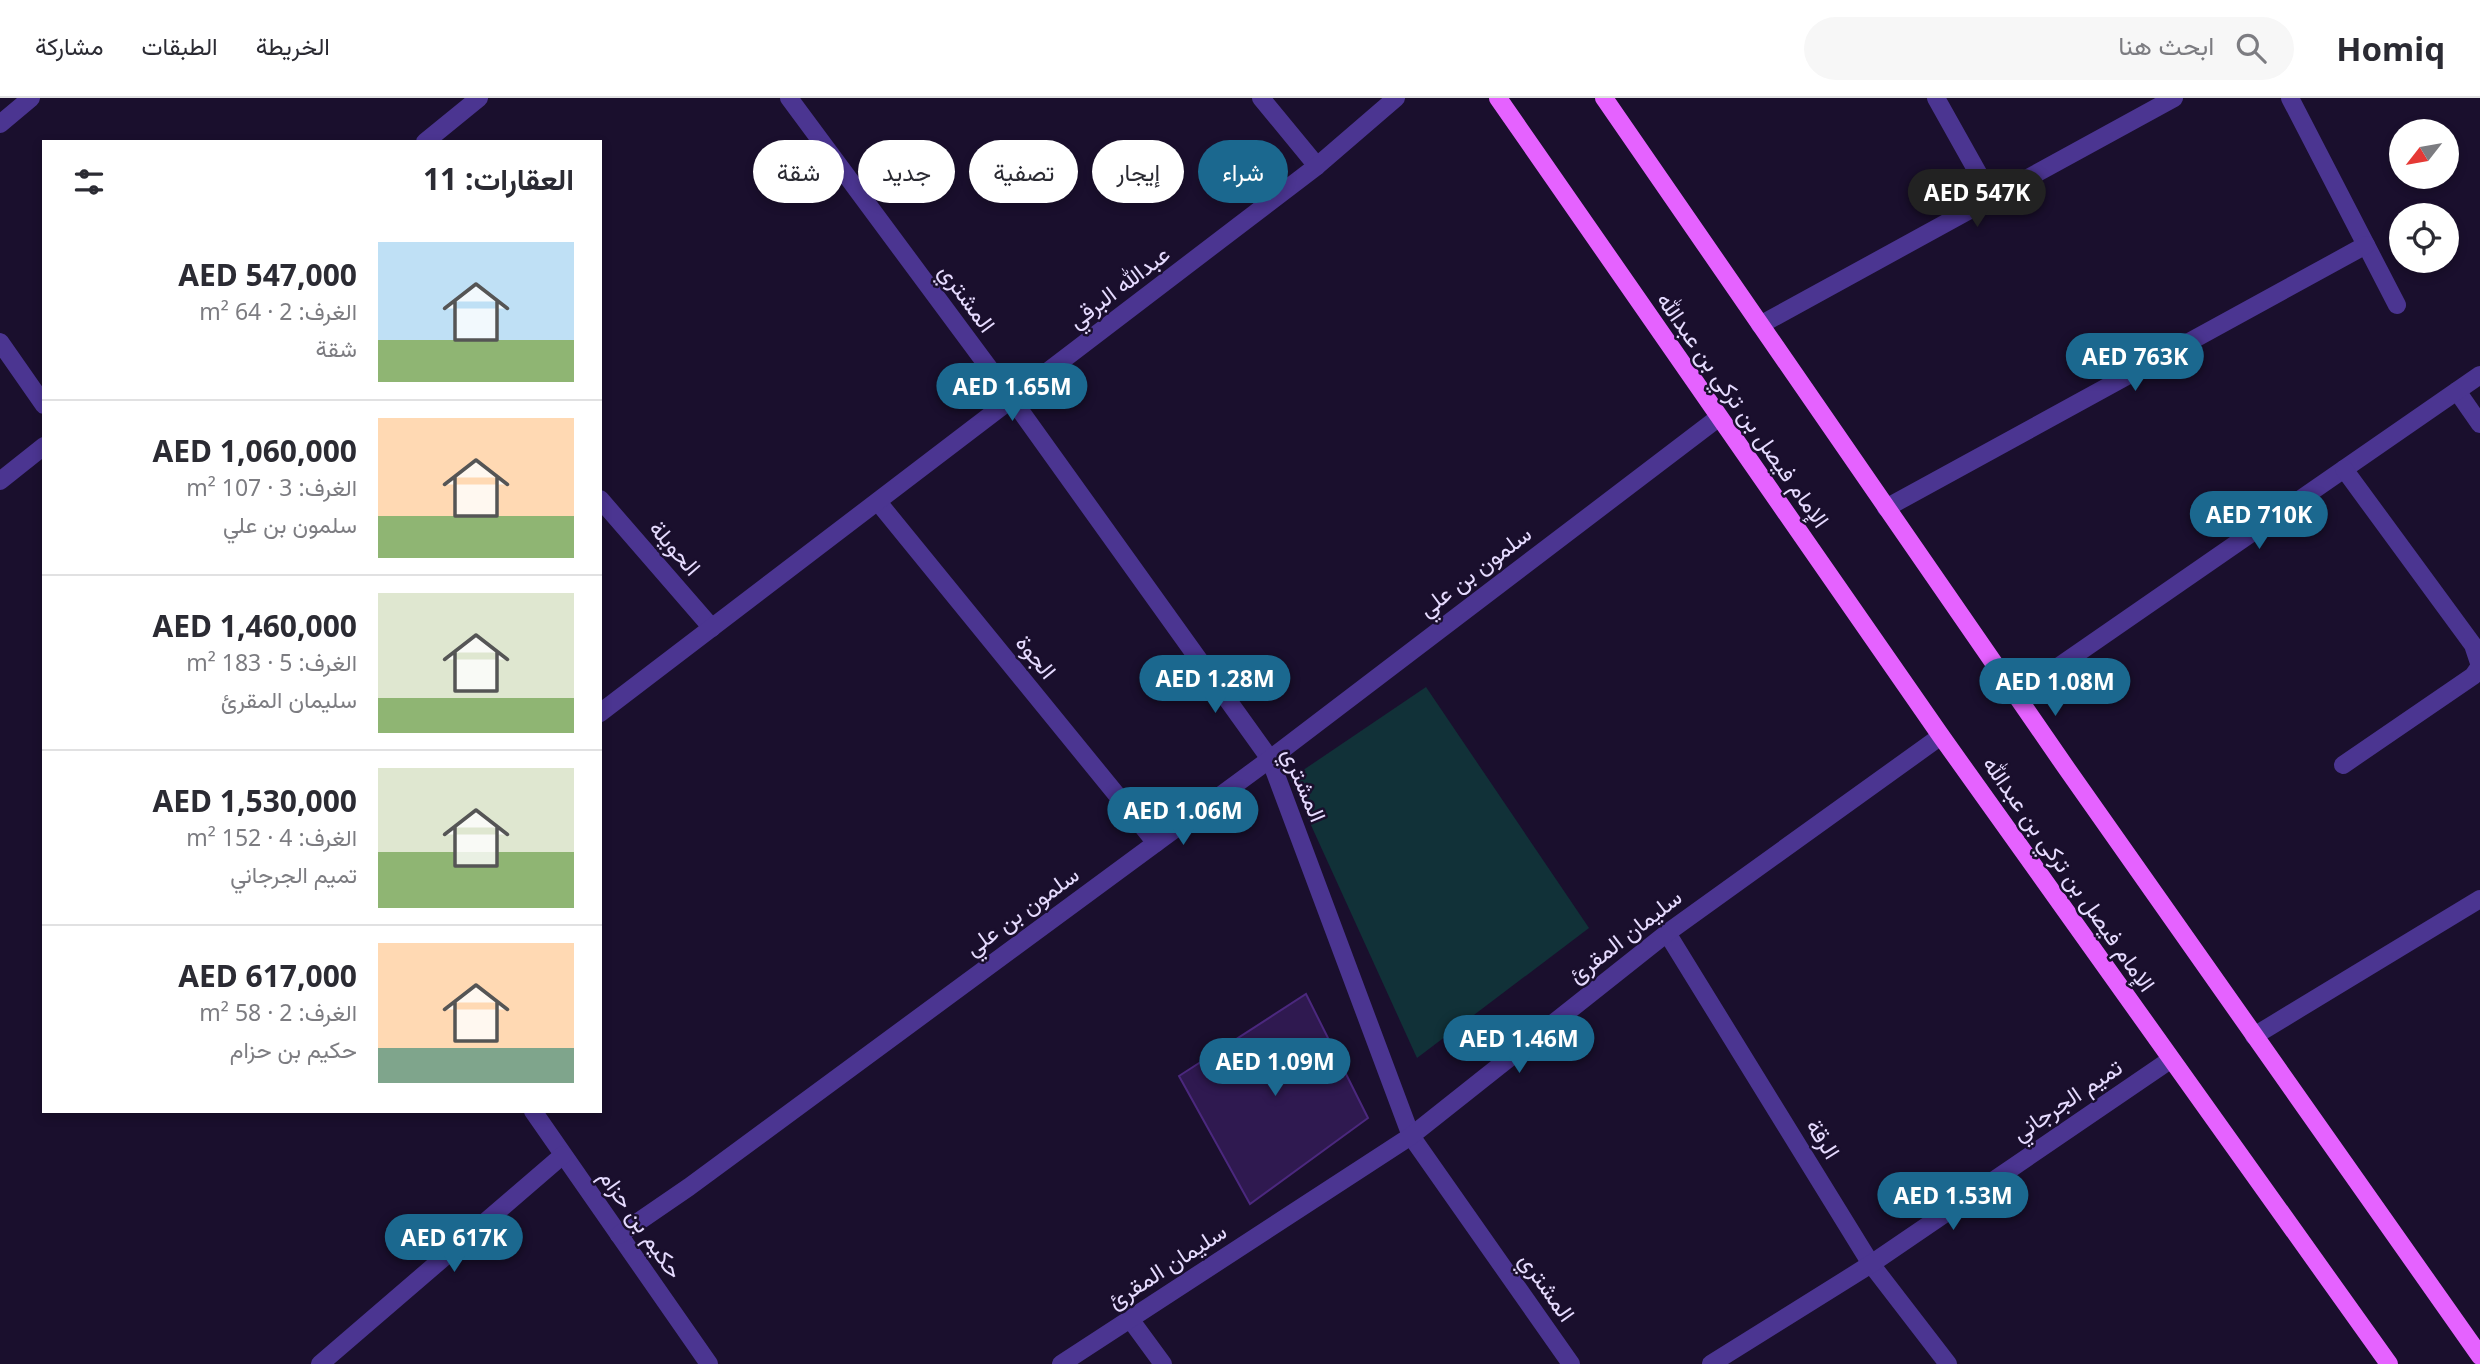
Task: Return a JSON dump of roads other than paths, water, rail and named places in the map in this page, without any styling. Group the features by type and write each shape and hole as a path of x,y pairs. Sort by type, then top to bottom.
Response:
{"main road":[{"name":"الإمام فيصل بن تركي بن عبدالله","path":"1498,98 1717,418 2170,1060 2389,1364"},
{"path":"1604,98 1886,508 2480,1356"}],"street":[{"path":"0,124 31,98"},
{"path":"427,140 479,98"},
{"name":"المشتري","path":"789,98 1012,399 1270,759 1411,1136 1572,1364"},
{"path":"1261,98 1317,166"},
{"name":"عبدالله البرقي","path":"602,711 1317,166 1396,98"},
{"path":"1936,98 1992,198"},
{"path":"1760,325 2174,98"},
{"path":"2290,98 2397,305"},
{"path":"1886,508 2366,245"},
{"path":"0,342 42,402"},
{"path":"2017,696 2480,375"},
{"path":"2457,391 2480,424"},
{"name":"سلمون بن علي","path":"619,1235 1270,759 1717,418"},
{"path":"0,481 42,448"},
{"path":"2343,765 2473,676 2480,666 2473,645 2344,469"},
{"name":"الحويلة","path":"602,501 712,628"},
{"name":"الجوة","path":"878,502 1156,843"},
{"name":"سليمان المقرئ","path":"1061,1364 1411,1136 1667,933 1941,736"},
{"path":"2254,1036 2480,900"},
{"name":"الرقة","path":"1667,933 1871,1264 1948,1364"},
{"name":"تميم الجرجاني","path":"1711,1364 1871,1264 2170,1060"},
{"name":"حكيم بن حزام","path":"534,1113 709,1364"},
{"path":"320,1364 563,1155"},
{"path":"1130,1319 1163,1364"}]}
